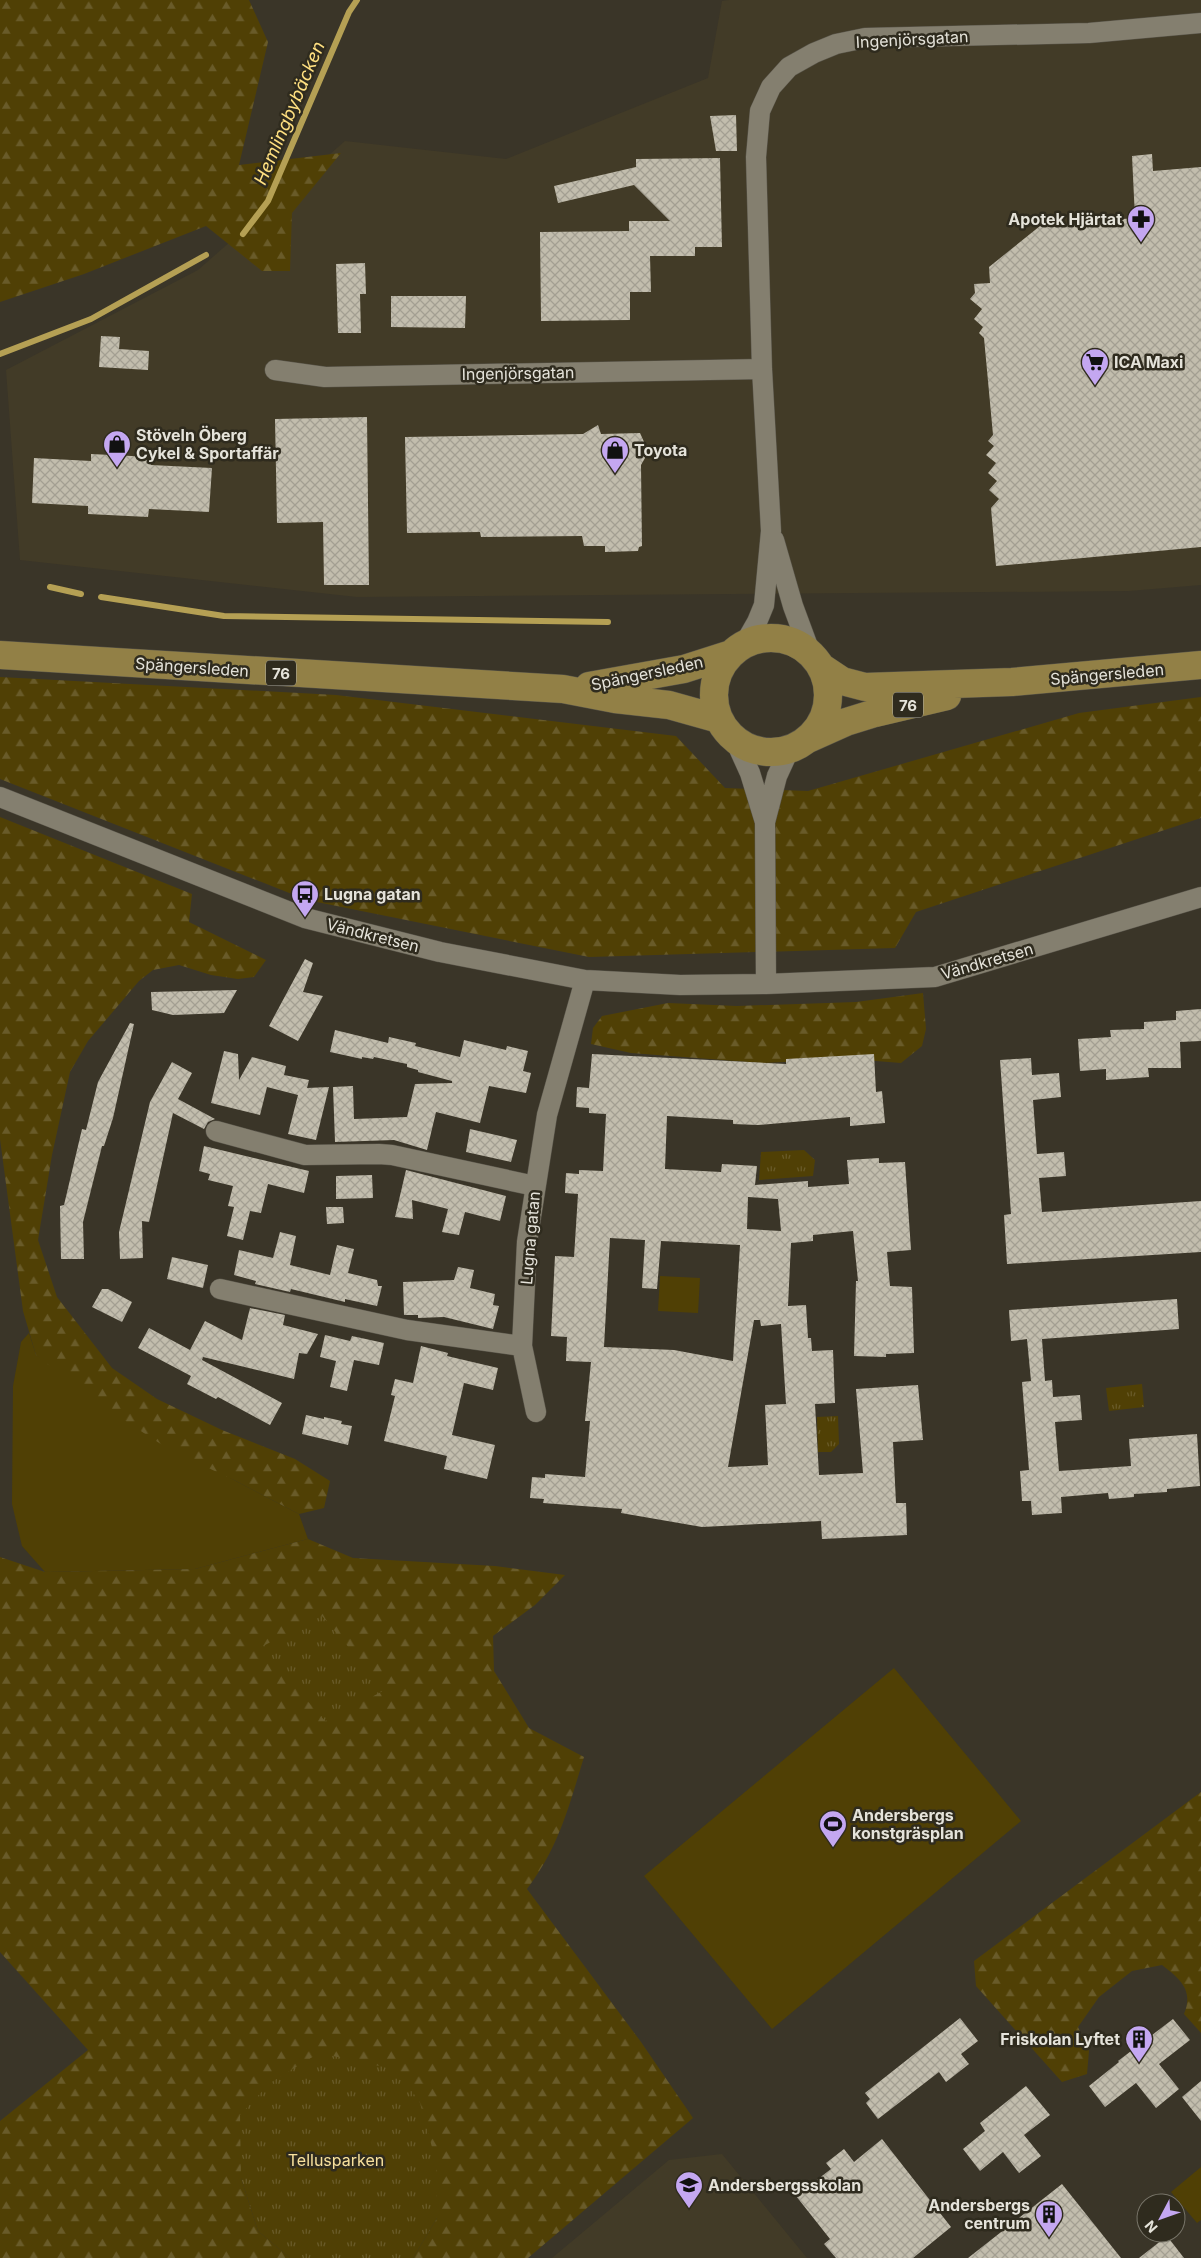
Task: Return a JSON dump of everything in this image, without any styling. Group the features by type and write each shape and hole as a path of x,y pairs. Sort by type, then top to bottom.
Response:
{"main road":[{"name":"Spängersleden","path":"563,689 616,682 684,669 762,638 779,638 795,643 842,681 865,687 1012,682 1201,665"},
{"name":"Spängersleden","path":"727,730 714,702 714,685 720,668 738,648"},
{"name":"Spängersleden","path":"0,655 563,689 616,699 669,705 727,730 751,749 770,752 798,744 875,713 1012,682"},
{"path":"798,744 821,724 827,705 828,685 815,659"}],"street":[{"name":"Ingenjörsgatan","path":"738,648 757,622 764,605 771,531 762,369 756,133 760,111 771,87 789,67 814,53 836,44 865,38 1089,33 1201,23"},
{"name":"Ingenjörsgatan","path":"275,370 325,377 762,369"},
{"name":"Ingenjörsgatan","path":"771,531 793,606 815,659"},
{"path":"727,730 750,773 765,822"},
{"path":"766,984 765,822 777,776 798,744"},
{"name":"Vändkretsen","path":"0,797 18,802 304,918 440,952 585,980 680,985 766,984 934,977 1201,897"},
{"name":"Lugna gatan","path":"536,1412 522,1346 527,1242 547,1115 585,980"},
{"path":"216,1131 305,1155 379,1154 535,1186"},
{"path":"220,1288 389,1327 522,1346"}],"shaded area":[{"path":"1201,0 1201,585 1129,591 357,597 20,560 6,370 198,270 345,141 506,159 708,78 722,1"},
{"name":"Andersbergsskolan","path":"722,2154 807,2258 552,2258 669,2160"}],"green space":[{"path":"0,0 249,0 268,42 239,165 341,153 292,213 290,271 262,271 206,226 84,274 0,302"},
{"path":"0,677 336,695 676,736 725,788 808,791 1079,713 1201,697 1201,818 916,912 895,948 589,957 307,900 0,779"},
{"path":"0,817 192,894 189,922 266,960 254,977 238,979 211,975 179,965 153,970 139,981 88,1041 70,1072 52,1155 38,1240 57,1297 112,1368 157,1399 222,1430 295,1459 330,1481 324,1508 299,1514 234,1480 170,1450 93,1400 36,1355 23,1311 0,1139"},
{"path":"923,993 926,1029 922,1046 901,1063 851,1059 762,1063 631,1053 591,1044 593,1028 602,1016 668,1003 737,1006 856,1002"},
{"path":"804,1150 815,1160 813,1176 759,1180 761,1152"},
{"path":"660,1276 700,1278 698,1313 658,1311"},
{"path":"29,1333 36,1355 234,1480 299,1514 308,1539 195,1569 45,1572 22,1546 12,1504 13,1386 21,1342"},
{"path":"1142,1384 1144,1407 1109,1411 1106,1388"},
{"path":"838,1416 839,1444 831,1452 818,1452 817,1417"},
{"path":"308,1539 353,1558 495,1566 565,1575 535,1605 493,1636 494,1671 529,1728 584,1757 562,1826 547,1858 527,1889 641,2042 693,2118 528,2258 413,2258 437,2218 241,2178 258,2231 290,2258 0,2258 0,2121 88,2050 0,1952 0,1557 45,1572 195,1569"},
{"path":"322,1616 385,1690 325,1721 261,1647"},
{"name":"Andersbergs konstgräsplan","path":"894,1668 1021,1821 772,2029 644,1876"},
{"path":"1201,1792 1201,2033 1184,2014 1187,1998 1184,1986 1180,1980 1162,1965 1132,1971 1099,1997 1078,2027 1089,2051 1087,2074 1062,2082 976,1986 974,1961"},
{"name":"Tellusparken","path":"319,2053 398,2070 420,2103 436,2162 437,2218 413,2258 290,2258 258,2231 241,2178 240,2115 270,2083"},
{"path":"1201,2167 1201,2220 1197,2223 1186,2210 1186,2193 1171,2192"}],"building":[{"path":"736,115 737,151 716,151 710,116"},
{"name":"ICA Maxi","path":"1152,154 1153,171 1201,167 1201,547 996,566 991,508 999,499 989,490 997,481 988,473 996,463 986,455 994,446 988,441 993,435 984,338 979,333 983,327 974,319 982,309 970,299 975,293 974,284 990,283 989,267 1040,226 1135,218 1132,156"},
{"path":"720,158 722,247 695,247 695,256 650,256 651,292 630,292 630,320 541,321 540,232 629,231 629,221 670,221 634,185 558,203 554,186 636,167 636,159"},
{"path":"365,263 366,294 360,294 361,333 338,333 336,264"},
{"path":"391,296 466,296 465,328 391,327"},
{"path":"101,336 120,337 119,349 149,351 148,370 99,367"},
{"path":"367,417 369,585 324,585 323,522 277,523 275,419"},
{"path":"598,425 601,434 640,433 645,444 645,458 641,465 642,546 639,547 638,551 605,552 605,546 584,546 582,536 481,537 480,532 407,533 405,437 583,434"},
{"path":"91,454 152,457 151,465 212,468 209,512 149,509 148,517 88,514 88,506 32,503 34,458 91,461"},
{"path":"305,959 313,963 303,992 323,996 298,1041 269,1026"},
{"path":"237,990 224,1013 173,1015 152,1010 151,992"},
{"path":"1201,1009 1201,1041 1180,1042 1181,1068 1148,1068 1149,1077 1106,1080 1106,1069 1080,1071 1078,1039 1111,1037 1110,1030 1144,1029 1144,1022 1176,1020 1176,1011"},
{"path":"130,1023 134,1024 113,1118 104,1146 102,1146 83,1222 84,1259 61,1259 60,1206 64,1205 82,1129 86,1130 98,1082"},
{"path":"335,1030 388,1043 389,1037 416,1043 415,1046 460,1057 464,1040 506,1050 507,1046 528,1051 523,1071 531,1073 526,1093 489,1086 480,1123 436,1112 427,1150 394,1140 335,1142 333,1087 353,1086 354,1119 407,1117 415,1084 452,1083 452,1081 418,1072 418,1070 407,1067 407,1064 374,1057 373,1059 362,1057 362,1059 330,1052"},
{"path":"224,1051 238,1054 239,1080 252,1057 286,1066 284,1075 309,1080 307,1088 329,1087 316,1140 288,1134 298,1095 267,1087 260,1115 211,1103"},
{"path":"592,1054 786,1064 786,1059 874,1054 876,1092 882,1091 885,1123 850,1126 850,1117 758,1125 733,1124 733,1120 667,1116 665,1169 721,1172 722,1164 757,1166 755,1185 808,1181 808,1187 849,1184 847,1160 879,1158 879,1163 905,1162 911,1250 887,1252 890,1286 912,1287 914,1353 886,1354 886,1357 854,1356 856,1281 858,1281 853,1231 813,1235 813,1241 791,1243 788,1306 806,1305 808,1338 811,1338 812,1351 833,1350 835,1403 815,1404 819,1475 863,1473 856,1389 918,1385 923,1440 893,1442 896,1503 906,1503 907,1535 822,1539 821,1521 702,1527 621,1513 622,1509 543,1503 544,1499 530,1498 532,1477 545,1478 545,1474 585,1477 590,1421 585,1421 591,1362 566,1361 567,1337 551,1336 555,1256 574,1257 578,1194 565,1193 566,1173 579,1174 579,1170 603,1171 606,1114 589,1113 589,1108 576,1107 577,1087 589,1088","holes":["748,1197 778,1199 781,1231 747,1229","610,1238 645,1240 642,1288 657,1289 661,1241 740,1245 733,1361 674,1350 604,1347","754,1320 760,1320 761,1326 781,1324 786,1404 765,1405 768,1465 728,1467"]},
{"path":"1031,1058 1032,1075 1059,1073 1061,1097 1033,1100 1037,1154 1064,1152 1066,1176 1039,1178 1042,1212 1201,1201 1201,1252 1007,1264 1004,1215 1011,1214 1000,1060"},
{"path":"172,1062 192,1073 178,1099 215,1119 208,1122 204,1129 173,1113 149,1222 142,1221 143,1258 120,1259 119,1232 150,1102"},
{"path":"470,1129 517,1140 511,1162 466,1152"},
{"path":"204,1146 309,1171 304,1193 268,1184 261,1213 250,1211 243,1240 227,1236 234,1207 228,1206 233,1186 208,1180 210,1174 199,1171"},
{"path":"406,1170 506,1196 500,1221 465,1212 459,1235 442,1232 448,1209 412,1200 413,1219 395,1217"},
{"path":"372,1175 373,1198 336,1199 336,1176"},
{"path":"326,1207 343,1207 344,1223 327,1224"},
{"path":"280,1232 296,1236 290,1265 330,1275 337,1245 354,1249 348,1273 377,1280 378,1286 382,1286 377,1306 345,1299 345,1302 291,1289 290,1292 255,1284 256,1281 234,1275 239,1250 273,1258"},
{"path":"172,1257 208,1265 203,1288 167,1279"},
{"path":"458,1267 474,1270 470,1288 495,1294 493,1305 499,1306 493,1329 444,1317 418,1318 418,1315 404,1315 403,1282 454,1280"},
{"path":"102,1289 108,1289 132,1302 122,1322 92,1307"},
{"path":"1177,1299 1179,1329 1042,1339 1045,1381 1052,1380 1053,1397 1080,1395 1082,1420 1055,1422 1059,1471 1131,1466 1129,1439 1197,1434 1200,1486 1167,1489 1167,1492 1134,1494 1134,1497 1109,1499 1108,1493 1061,1497 1062,1513 1032,1515 1031,1501 1022,1501 1020,1471 1029,1470 1022,1382 1031,1381 1027,1339 1011,1341 1009,1310"},
{"path":"250,1308 285,1315 283,1325 318,1334 307,1354 299,1353 294,1379 203,1357 202,1360 282,1403 270,1425 218,1397 216,1399 187,1384 191,1376 138,1348 149,1328 190,1350 205,1321 242,1340"},
{"path":"325,1335 350,1341 352,1336 384,1343 379,1365 354,1360 347,1391 330,1387 336,1361 320,1357"},
{"path":"421,1346 448,1353 447,1356 498,1368 493,1390 464,1383 452,1435 495,1445 487,1479 444,1469 447,1456 384,1441 395,1396 391,1395 395,1379 413,1383"},
{"path":"306,1415 342,1421 341,1424 352,1426 348,1445 302,1434"},
{"path":"960,2018 978,2041 961,2054 969,2064 946,2082 939,2072 878,2119 866,2103 870,2099 865,2093"},
{"name":"Friskolan Lyftet","path":"1173,2019 1190,2040 1159,2064 1179,2089 1156,2108 1136,2083 1105,2107 1089,2086"},
{"path":"1201,2081 1201,2121 1182,2097"},
{"path":"1026,2086 1050,2115 1024,2135 1041,2156 1019,2173 1003,2152 980,2171 963,2149 985,2131 980,2123"},
{"path":"882,2139 951,2227 913,2258 836,2258 824,2244 830,2239 796,2196 831,2169 826,2163 844,2149 854,2162"},
{"name":"Andersbergs centrum","path":"1062,2184 1121,2258 968,2258"},
{"path":"1158,2243 1172,2243 1184,2258 1139,2258"}],"waterway":[{"name":"Hemlingbybäcken","path":"243,234 268,201 349,12 357,0"},
{"name":"Hemlingbybäcken","path":"0,354 91,319 206,255"},
{"path":"50,587 81,594"},
{"path":"101,597 224,616 608,622"}],"place":[{"name":"Apotek Hjärtat","path":"1141,243"},
{"name":"ICA Maxi","path":"1095,386"},
{"name":"Stöveln Öberg Cykel & Sportaffär","path":"117,468"},
{"name":"Toyota","path":"615,474"},
{"name":"Lugna gatan","path":"305,918"},
{"name":"Andersbergs konstgräsplan","path":"833,1848"},
{"name":"Friskolan Lyftet","path":"1139,2063"},
{"name":"Andersbergsskolan","path":"689,2209"},
{"name":"Andersbergs centrum","path":"1049,2238"}]}
